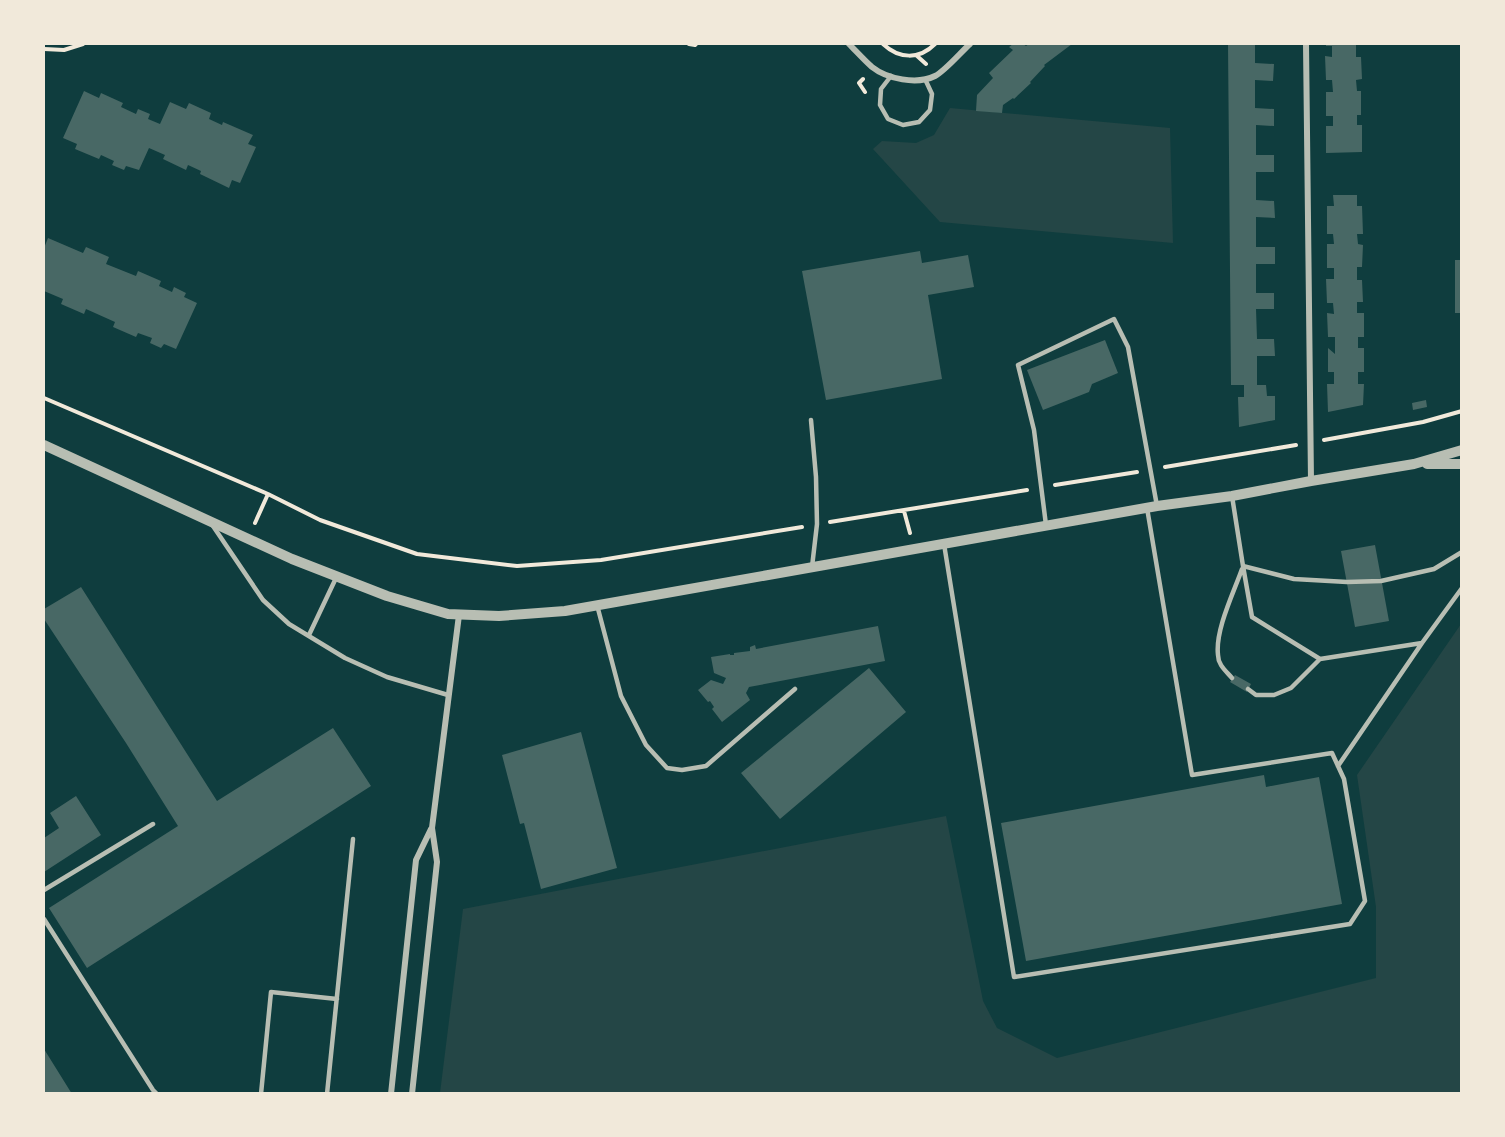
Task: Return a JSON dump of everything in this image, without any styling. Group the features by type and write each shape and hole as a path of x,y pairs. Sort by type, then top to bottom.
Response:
{"street":[{"path":"849,44 874,69 910,81 937,75 970,44"},
{"path":"1306,44 1311,481"},
{"path":"44,445 292,559 387,596 448,614 500,616 565,611 1152,507 1232,496 1414,464 1461,450"},
{"path":"1414,464 1461,464"},
{"path":"412,1094 437,862 432,828 459,615"},
{"path":"391,1094 416,860 432,828"}],"lane":[{"path":"891,76 881,88 880,105 888,119 903,125 919,122 930,110 932,94 925,79"},
{"path":"944,544 1014,977 1350,924 1365,901 1344,779 1332,753 1192,775 1152,507 1150,470 1128,348 1114,319 1018,364 1034,430 1046,526"},
{"path":"811,420 817,524 812,567"},
{"path":"1232,496 1252,617 1320,659"},
{"path":"210,521 263,600 289,624 345,658 387,677 448,695"},
{"path":"1243,566 1294,579 1382,581 1434,569 1461,552"},
{"path":"1232,678 1222,667 1217,656 1219,633 1243,566"},
{"path":"309,635 336,576"},
{"path":"1338,765 1461,588"},
{"path":"597,605 621,696 646,746 667,768 682,770 706,766 795,689"},
{"path":"1248,689 1256,695 1274,695 1291,688 1320,659 1422,643"},
{"path":"44,890 153,824"},
{"path":"327,1094 353,839"},
{"path":"44,919 157,1094"},
{"path":"261,1094 271,992 337,999"}],"path":[{"path":"44,49 64,50 83,44"},
{"path":"689,44 696,44"},
{"path":"883,44 892,52 910,56 926,52 935,44"},
{"path":"867,94 859,83 874,69 889,49"},
{"path":"916,55 937,75"},
{"path":"44,398 268,494 320,520 417,554 517,566 601,560 1150,470 1423,422 1461,411"}],"shaded area":[{"path":"950,108 1170,128 1173,243 940,222 873,149 882,141 916,143 934,135"},
{"path":"1461,624 1461,1093 440,1093 463,909 946,816 983,1001 997,1028 1057,1058 1376,978 1376,907 1357,775"}],"building":[{"path":"1013,44 1026,46 1029,44 1072,44 1044,65 1031,83 1014,99 1003,105 1002,113 976,111 977,95 993,78 989,73 1013,50 1009,47"},
{"path":"1228,44 1255,44 1255,63 1274,64 1273,81 1255,80 1255,108 1274,109 1274,126 1256,125 1256,155 1274,155 1274,172 1256,172 1256,200 1274,201 1275,218 1256,217 1256,247 1275,247 1275,264 1256,264 1256,293 1274,293 1274,309 1256,309 1257,339 1274,339 1275,356 1257,356 1257,385 1266,385 1267,396 1275,396 1275,420 1239,427 1238,397 1244,397 1244,385 1231,385"},
{"path":"1326,44 1356,44 1356,57 1361,57 1362,79 1356,80 1357,91 1361,91 1361,115 1357,115 1357,125 1362,125 1362,152 1326,153 1326,126 1333,126 1333,116 1326,116 1326,92 1333,92 1332,80 1326,80 1325,56 1332,57 1332,46 1326,46"},
{"path":"84,91 99,98 101,93 123,103 121,107 136,114 138,109 150,114 148,119 160,124 170,102 186,109 189,103 211,113 209,119 222,125 223,122 253,135 248,144 256,147 240,183 232,180 229,188 200,174 201,171 188,165 186,170 163,159 165,155 149,148 139,170 126,166 124,170 112,165 114,161 101,155 99,159 75,149 77,144 63,138"},
{"path":"1333,195 1357,195 1357,206 1362,206 1363,234 1357,234 1358,244 1363,245 1362,267 1357,267 1357,280 1362,280 1363,302 1357,302 1357,313 1364,313 1364,337 1358,337 1358,348 1364,348 1364,372 1358,372 1358,384 1364,384 1363,405 1328,412 1327,384 1334,384 1334,372 1328,372 1328,348 1335,354 1335,337 1328,337 1327,313 1334,314 1333,303 1327,303 1326,279 1334,279 1334,268 1327,268 1327,244 1334,244 1333,234 1327,234 1327,206 1334,206"},
{"path":"48,238 83,253 86,247 109,257 106,264 136,276 138,271 161,281 159,286 172,292 174,287 186,293 184,297 197,303 176,349 164,344 161,348 150,343 152,338 138,333 136,337 113,327 115,322 86,309 84,314 61,304 63,299 44,291 44,248"},
{"path":"920,251 922,263 968,255 974,287 928,295 942,379 826,400 802,271"},
{"path":"1455,260 1462,260 1462,313 1455,313"},
{"path":"1105,340 1118,373 1092,384 1089,392 1043,410 1027,370"},
{"path":"1426,400 1427,407 1413,410 1412,403"},
{"path":"1375,545 1389,621 1355,627 1341,551"},
{"path":"81,587 217,801 333,728 371,786 87,968 49,908 178,826 44,619 44,609"},
{"path":"878,626 885,661 749,687 746,693 750,700 722,722 712,709 714,707 710,701 708,702 698,690 711,680 723,684 726,678 714,673 711,657 750,651 750,647 755,645 756,649"},
{"path":"869,668 906,712 780,819 741,773"},
{"path":"1235,675 1251,684 1247,692 1230,682"},
{"path":"581,732 617,868 541,889 524,823 520,824 502,755"},
{"path":"1264,775 1266,787 1319,777 1342,904 1026,961 1001,823"},
{"path":"76,796 101,835 44,872 44,838 59,828 50,813"},
{"path":"44,1049 72,1094 44,1094"}]}
